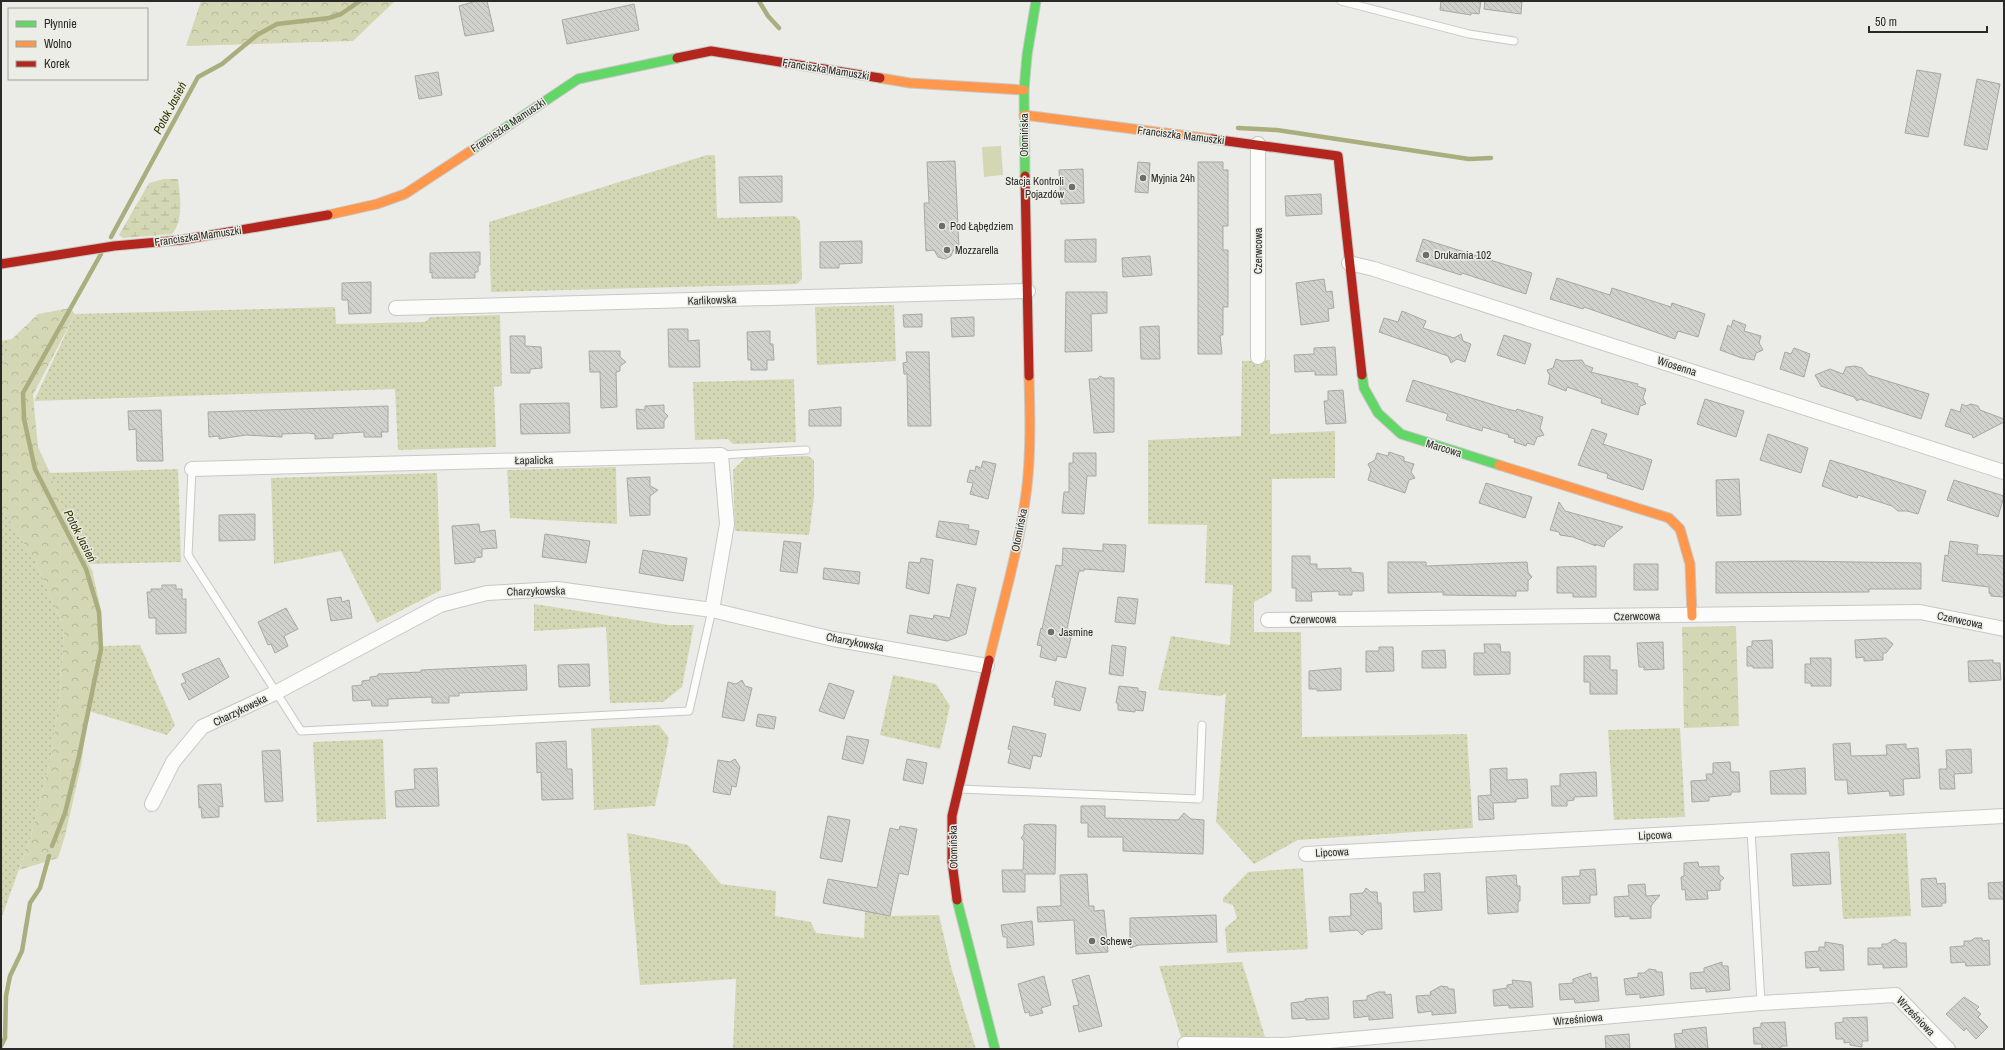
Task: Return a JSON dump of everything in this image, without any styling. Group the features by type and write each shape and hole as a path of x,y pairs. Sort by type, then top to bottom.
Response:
{"street":[{"name":"Otomińska","path":"995,1049 957,903 952,862 952,816 1016,547 1027,486 1030,436 1024,90 1027,55 1036,1"},
{"name":"Franciszka Mamuszki","path":"1,264 114,246 181,240 343,212 377,204 405,194 578,78 711,51 910,83 1024,90"},
{"name":"Franciszka Mamuszki","path":"1024,115 1258,144 1338,156"},
{"name":"Czerwcowa","path":"1258,144 1258,357"},
{"name":"Marcowa","path":"1338,156 1364,388 1378,412 1401,434 1669,518 1680,529 1690,564 1692,616"},
{"name":"Wiosenna","path":"1349,263 1382,271 2004,472"},
{"name":"Karlikowska","path":"396,308 1028,291"},
{"name":"Łapalicka","path":"192,469 720,455"},
{"path":"712,610 727,524 720,455"},
{"name":"Charzykowska","path":"152,804 173,762 202,728 275,693 440,605 487,593 557,589 712,610 833,639 987,666"},
{"name":"Czerwcowa","path":"1268,620 1692,616 1920,612 2004,629"},
{"name":"Lipcowa","path":"1306,854 2004,816"},
{"name":"Wrześniowa","path":"1185,1044 1284,1045 1761,1003 1896,995 1948,1049"}],"lane":[{"path":"1341,1 1469,34 1514,41"},
{"path":"720,455 806,450"},
{"path":"192,469 188,555 275,693 301,731 689,711 712,610"},
{"path":"959,789 1199,799 1202,725"},
{"path":"1751,830 1761,1003"}],"green space":[{"path":"201,1 395,1 353,41 186,46"},
{"path":"1001,146 1003,175 984,177 982,147"},
{"path":"707,155 715,155 717,218 795,216 800,221 802,279 797,284 491,292 489,222"},
{"path":"164,179 178,179 180,193 180,215 176,229 172,234 123,238 119,235 149,183"},
{"path":"894,305 896,361 817,365 815,307"},
{"path":"335,307 336,324 425,322 431,317 500,315 502,386 494,387 496,447 398,450 395,389 34,401 75,314"},
{"path":"70,308 75,314 33,395 38,447 50,473 69,530 92,570 101,610 103,646 95,691 89,711 81,766 65,836 58,858 19,870 31,836 52,753 61,682 64,628 35,561 1,507 1,370 12,339 38,314"},
{"path":"12,339 1,370 1,341"},
{"path":"1270,360 1270,434 1335,431 1335,478 1272,479 1272,592 1254,602 1254,632 1301,632 1302,737 1467,734 1473,828 1298,840 1254,864 1216,822 1226,693 1221,696 1158,690 1171,636 1230,645 1233,585 1205,583 1207,525 1148,524 1148,440 1241,436 1242,361"},
{"path":"794,379 796,442 733,444 728,439 695,440 693,382"},
{"path":"808,456 814,460 814,497 809,535 735,531 733,470 745,458"},
{"path":"616,467 617,524 510,518 507,470"},
{"path":"178,469 181,562 89,564 69,530 50,473"},
{"path":"437,473 441,590 377,623 341,551 274,564 271,478"},
{"path":"1,507 35,561 64,628 61,682 52,753 31,836 1,919"},
{"path":"534,604 668,625 694,625 682,687 663,702 610,703 606,627 534,631"},
{"path":"1736,626 1739,726 1684,728 1682,627"},
{"path":"140,645 175,725 167,735 89,711 95,691 103,646"},
{"path":"893,675 936,684 950,706 940,749 880,735"},
{"path":"659,725 669,738 655,806 594,810 591,728"},
{"path":"1680,728 1685,817 1614,820 1608,730"},
{"path":"383,739 386,819 317,822 313,742"},
{"path":"627,833 688,845 721,884 776,891 775,916 811,922 816,933 864,938 865,911 890,916 939,915 951,967 976,1049 733,1049 736,979 640,985"},
{"path":"1906,833 1911,916 1843,919 1838,837"},
{"path":"1303,868 1308,949 1227,953 1225,928 1237,918 1233,905 1223,902 1223,898 1248,872"},
{"path":"1242,962 1265,1037 1181,1037 1159,966"}],"building":[{"path":"476,1 487,1 494,31 465,36 459,6"},
{"path":"1441,1 1481,1 1479,14 1471,13 1471,15 1440,10"},
{"path":"1485,1 1522,1 1521,14 1484,9"},
{"path":"634,4 639,30 567,44 562,20"},
{"path":"1917,70 1941,74 1928,137 1905,133"},
{"path":"438,72 442,95 419,99 415,76"},
{"path":"1977,79 2000,84 1987,150 1964,145"},
{"name":"Pod Łąbędziem","path":"955,161 959,249 954,249 951,256 945,259 938,257 934,250 926,251 924,203 929,203 927,162"},
{"name":"Myjnia 24h","path":"1138,162 1150,163 1148,193 1135,192"},
{"path":"1198,162 1223,162 1223,170 1228,170 1228,226 1223,226 1223,250 1228,250 1228,307 1223,307 1223,335 1220,335 1222,354 1198,354"},
{"name":"Stacja Kontroli Pojazdów","path":"1083,169 1084,203 1061,204 1059,170"},
{"path":"782,176 782,202 740,203 739,177"},
{"path":"1321,194 1322,214 1286,216 1285,196"},
{"path":"1096,239 1096,262 1065,262 1065,240"},
{"path":"1423,239 1532,273 1526,294 1462,273 1461,275 1416,261"},
{"path":"862,241 862,263 839,264 839,268 820,268 820,242"},
{"path":"480,252 480,265 478,265 478,272 475,272 475,278 432,278 432,272 430,273 430,253"},
{"path":"1150,256 1152,275 1123,277 1122,258"},
{"path":"1557,278 1610,295 1612,288 1671,307 1672,303 1705,314 1698,337 1678,331 1675,339 1584,307 1583,309 1550,299"},
{"path":"1324,279 1326,292 1332,291 1334,308 1328,309 1329,321 1301,325 1296,283"},
{"path":"371,282 371,313 349,314 348,300 342,300 342,283"},
{"path":"1066,292 1107,292 1107,313 1091,314 1092,351 1065,352"},
{"path":"1402,311 1426,321 1423,328 1454,338 1461,334 1463,341 1471,344 1465,362 1457,359 1451,363 1448,356 1379,332 1384,318 1398,322"},
{"path":"922,314 922,327 904,327 903,315"},
{"path":"974,317 974,336 952,337 951,318"},
{"path":"1733,320 1746,325 1744,331 1761,336 1759,343 1763,350 1756,353 1754,360 1742,358 1720,350 1728,325 1731,327"},
{"path":"1159,326 1160,359 1141,359 1140,327"},
{"path":"668,329 688,329 688,341 699,340 700,367 669,367"},
{"path":"770,331 770,344 773,344 774,360 767,360 767,370 751,370 751,360 748,360 747,332"},
{"path":"1504,335 1531,344 1525,364 1497,355"},
{"path":"510,336 525,336 525,346 541,347 542,368 530,369 530,373 511,373"},
{"path":"1335,347 1337,375 1315,375 1315,371 1295,372 1294,355 1314,354 1314,348"},
{"path":"1794,348 1810,354 1804,377 1780,369 1785,352 1791,354"},
{"path":"589,351 620,351 620,357 626,362 620,366 620,371 616,372 617,407 601,408 600,372 590,372"},
{"path":"906,352 929,352 931,426 908,426 907,374 904,374 903,363 907,362"},
{"path":"1556,359 1562,361 1582,360 1585,365 1593,368 1591,372 1638,384 1637,386 1646,389 1643,398 1646,404 1640,406 1638,415 1601,403 1602,399 1567,387 1566,391 1548,384 1550,376 1547,370 1553,368"},
{"path":"1855,366 1862,368 1868,375 1929,394 1921,419 1860,399 1857,401 1854,397 1821,386 1815,375 1830,369 1843,374 1846,367"},
{"path":"1100,376 1104,378 1114,378 1114,432 1094,433 1089,379 1097,379"},
{"path":"1413,380 1507,409 1516,411 1517,409 1543,417 1540,428 1544,435 1537,437 1534,445 1527,443 1526,446 1514,442 1515,439 1508,437 1509,435 1483,427 1482,431 1446,420 1448,414 1406,401"},
{"path":"1343,390 1346,423 1326,424 1324,401 1328,401 1328,391"},
{"path":"1705,399 1744,411 1736,437 1697,424"},
{"path":"569,403 570,433 521,434 520,404"},
{"path":"1962,404 1966,406 1971,404 1978,406 1980,410 2004,419 2004,422 1973,438 1972,435 1945,426 1951,409 1960,412"},
{"path":"664,405 664,412 668,416 664,421 664,428 637,429 636,409 645,410 645,406"},
{"path":"388,406 388,432 381,432 382,437 364,437 364,432 333,434 333,438 315,439 315,434 308,433 282,434 282,437 246,435 219,439 219,436 209,437 208,412"},
{"path":"841,407 841,426 809,426 809,410"},
{"path":"161,410 163,461 137,461 136,429 129,430 128,411"},
{"path":"1592,429 1607,434 1603,444 1652,460 1643,490 1607,478 1608,474 1578,465"},
{"path":"1768,434 1808,448 1801,473 1760,460"},
{"path":"1389,452 1404,457 1404,461 1414,464 1411,472 1415,478 1409,480 1405,493 1368,480 1371,470 1368,464 1375,460 1377,453 1388,456"},
{"path":"1073,453 1096,453 1096,476 1087,476 1084,514 1062,513 1064,492 1069,492 1069,463 1073,463"},
{"path":"1830,460 1926,491 1918,514 1907,511 1898,511 1892,506 1858,495 1857,498 1822,486"},
{"path":"983,461 996,464 988,499 970,494 973,483 967,482 970,470 975,471 976,466 981,468"},
{"path":"650,477 650,486 658,490 650,496 650,515 630,516 627,478"},
{"path":"1739,479 1741,515 1717,516 1716,480"},
{"path":"1954,480 2004,496 1998,517 1947,500"},
{"path":"1486,483 1532,497 1525,518 1479,503"},
{"path":"1559,502 1565,511 1623,527 1606,541 1604,547 1595,544 1596,546 1573,537 1560,535 1559,532 1550,530"},
{"path":"255,514 255,540 219,541 219,515"},
{"path":"939,521 969,525 968,529 979,531 976,545 936,537"},
{"path":"479,524 480,532 495,530 497,548 482,549 482,557 475,558 475,562 455,564 452,526"},
{"path":"545,534 590,541 586,563 542,557"},
{"path":"784,541 801,543 797,573 780,571"},
{"path":"1950,541 1978,545 1977,554 2004,556 2004,597 1991,596 1989,593 1989,587 1942,581 1945,555 1948,556"},
{"path":"1103,544 1126,545 1124,572 1084,569 1084,571 1079,571 1067,629 1073,630 1066,658 1057,656 1056,661 1040,657 1042,646 1037,645 1056,565 1062,566 1063,548 1103,551"},
{"path":"643,550 687,558 683,581 639,573"},
{"path":"1292,556 1310,556 1310,564 1317,564 1317,569 1351,568 1351,572 1363,573 1364,591 1352,591 1352,595 1339,595 1339,591 1311,592 1312,601 1296,601 1296,588 1292,588"},
{"path":"921,558 933,560 929,594 906,588 909,562 920,563"},
{"path":"1793,561 1921,563 1921,589 1869,589 1869,592 1716,593 1716,562"},
{"path":"1388,562 1426,562 1426,566 1527,562 1528,572 1532,577 1528,581 1528,591 1516,591 1516,596 1443,595 1443,592 1388,593"},
{"path":"1634,564 1658,564 1658,590 1634,590"},
{"path":"1596,566 1596,597 1573,597 1573,593 1557,593 1557,567"},
{"path":"824,568 860,572 859,584 823,579"},
{"path":"957,584 976,588 966,634 947,641 907,633 910,615 933,619 934,615 950,618"},
{"path":"162,585 176,585 176,589 182,589 182,599 186,599 186,633 156,634 156,618 149,618 147,592 151,592 151,589 162,589"},
{"path":"341,597 342,602 349,600 352,618 331,621 327,599"},
{"path":"1118,597 1138,599 1135,624 1115,622"},
{"path":"286,608 298,629 284,636 288,646 275,653 271,644 268,645 258,622"},
{"path":"1886,638 1893,644 1886,653 1883,653 1883,660 1864,661 1864,657 1856,658 1855,640"},
{"path":"1772,640 1773,668 1753,668 1753,666 1747,666 1747,647 1752,646 1752,641"},
{"path":"1663,642 1664,669 1644,670 1644,667 1639,667 1637,643"},
{"path":"1484,644 1500,644 1501,652 1510,652 1510,674 1474,675 1474,653 1485,653"},
{"path":"1112,645 1126,647 1123,676 1109,674"},
{"path":"1379,647 1393,647 1394,671 1366,672 1366,651 1379,651"},
{"path":"1445,650 1446,668 1422,668 1422,651"},
{"path":"1584,656 1610,656 1610,670 1617,670 1617,694 1590,694 1590,682 1584,682"},
{"path":"219,658 229,677 189,700 181,684 186,682 182,674"},
{"path":"1810,658 1831,658 1831,686 1811,686 1811,683 1805,683 1805,664 1811,664"},
{"path":"1993,660 1993,663 2000,663 2001,680 1969,682 1968,661"},
{"path":"589,664 590,686 559,687 558,665"},
{"path":"526,665 527,690 459,693 459,696 449,696 449,703 432,703 432,697 388,699 388,706 372,706 371,700 353,701 352,686 362,685 362,681 370,680 370,677 378,676 378,674 421,672 421,670"},
{"path":"1341,668 1341,690 1317,691 1317,689 1309,689 1309,671"},
{"path":"742,680 745,686 752,688 744,721 722,717 728,682 736,684"},
{"path":"1056,681 1086,688 1080,711 1054,705 1055,698 1052,697"},
{"path":"829,683 854,691 844,719 819,711"},
{"path":"1119,686 1138,688 1138,691 1146,692 1143,711 1135,710 1135,712 1118,710 1118,703 1116,703"},
{"path":"758,714 776,717 774,729 756,726"},
{"path":"1013,726 1046,734 1041,757 1033,755 1030,769 1008,763 1011,750 1008,749"},
{"path":"847,736 869,740 863,764 842,759"},
{"path":"566,741 567,769 572,769 573,799 542,800 541,772 537,773 536,743"},
{"path":"1850,743 1851,756 1887,755 1886,745 1906,744 1906,749 1918,748 1920,778 1903,779 1904,795 1890,796 1889,791 1848,794 1847,780 1835,780 1833,744"},
{"path":"1971,749 1972,773 1954,774 1955,789 1940,789 1939,769 1947,769 1946,750"},
{"path":"280,750 283,801 265,802 262,751"},
{"path":"735,759 740,767 736,787 732,786 730,795 713,792 718,760 730,762"},
{"path":"907,759 927,763 923,784 903,780"},
{"path":"1730,762 1731,772 1739,772 1740,792 1731,792 1731,795 1709,797 1709,801 1692,802 1691,781 1707,780 1706,774 1713,774 1713,763"},
{"path":"437,768 439,806 396,807 395,791 415,789 414,769"},
{"path":"1507,768 1507,780 1527,779 1528,798 1516,799 1516,802 1493,803 1494,819 1479,820 1478,796 1491,795 1490,769"},
{"path":"1805,768 1806,794 1771,794 1770,771"},
{"path":"1596,772 1597,796 1574,797 1574,800 1567,801 1567,806 1552,806 1551,786 1560,786 1560,774"},
{"path":"221,784 223,807 219,806 219,817 202,818 201,807 199,808 198,785"},
{"path":"1081,806 1105,806 1105,818 1178,820 1184,813 1191,819 1204,820 1203,854 1123,851 1123,837 1088,837 1088,823 1081,823"},
{"path":"828,816 850,820 842,862 820,858"},
{"path":"1024,825 1056,825 1055,874 1025,874 1025,892 1003,892 1002,870 1023,870 1024,841 1021,838 1024,834"},
{"path":"900,826 917,829 908,875 899,873 890,916 823,903 828,879 877,888 890,828 899,830"},
{"path":"1829,852 1831,884 1793,886 1791,854"},
{"path":"1698,862 1699,867 1719,866 1719,874 1724,878 1720,882 1720,890 1707,891 1708,899 1686,900 1685,889 1682,890 1681,877 1684,876 1684,863"},
{"path":"1595,869 1597,895 1590,895 1590,903 1563,904 1562,877 1580,876 1580,870"},
{"path":"1440,873 1442,910 1414,912 1413,892 1425,892 1424,874"},
{"path":"1087,874 1089,906 1094,906 1094,911 1104,910 1108,952 1076,954 1074,920 1038,922 1037,907 1061,906 1060,875"},
{"path":"1516,875 1517,886 1520,886 1518,912 1488,914 1486,877"},
{"path":"1936,878 1937,884 1945,883 1946,903 1942,903 1942,906 1922,907 1921,879"},
{"path":"2004,882 2004,899 1989,899 1988,883"},
{"path":"1645,884 1646,896 1660,895 1651,906 1651,918 1630,919 1630,916 1615,917 1614,897 1629,896 1628,885"},
{"path":"1366,888 1371,892 1377,892 1378,903 1381,903 1382,929 1367,930 1362,935 1357,930 1330,932 1329,917 1351,916 1350,894 1363,893"},
{"path":"1216,915 1217,942 1139,945 1130,948 1130,918"},
{"path":"1032,921 1034,945 1007,948 1007,937 1003,937 1001,925"},
{"path":"1975,938 1982,938 1982,941 1989,940 1990,965 1966,966 1965,962 1951,963 1950,947 1964,946 1964,941 1970,941"},
{"path":"1895,939 1900,943 1906,943 1907,967 1883,968 1883,964 1868,965 1868,948 1882,948 1882,944 1887,944"},
{"path":"1825,942 1843,945 1844,970 1820,971 1820,967 1806,968 1805,952 1819,951 1819,947 1825,947"},
{"path":"1722,962 1722,966 1728,966 1730,990 1706,992 1706,988 1691,989 1690,973 1704,972 1704,968"},
{"path":"1649,969 1656,970 1656,972 1662,972 1664,995 1640,998 1640,994 1626,995 1624,979 1638,977 1638,973 1644,973"},
{"path":"1591,973 1591,978 1597,977 1599,1001 1575,1003 1574,999 1560,1000 1559,984 1573,983 1573,979"},
{"path":"1089,975 1102,1026 1079,1032 1073,1006 1079,1005 1072,980"},
{"path":"1044,976 1051,1005 1041,1008 1043,1013 1030,1016 1029,1012 1025,1013 1018,984"},
{"path":"1512,980 1531,982 1533,1007 1509,1008 1509,1005 1494,1006 1493,990 1507,988 1507,985 1513,984"},
{"path":"1441,986 1448,987 1448,989 1454,989 1456,1013 1432,1015 1432,1011 1418,1013 1416,996 1431,995 1430,992"},
{"path":"1378,992 1385,992 1385,995 1391,994 1393,1018 1369,1020 1369,1016 1354,1018 1353,1001 1367,1000 1367,996"},
{"path":"1328,997 1329,1019 1292,1019 1291,1003 1305,1001 1305,999"},
{"path":"1964,997 1979,1007 1976,1010 1981,1014 1978,1017 1988,1027 1976,1039 1966,1028 1964,1031 1946,1014"},
{"path":"1867,1017 1868,1041 1862,1041 1862,1047 1850,1045 1850,1042 1844,1043 1844,1039 1836,1039 1835,1023 1843,1022 1843,1018"},
{"path":"1785,1022 1787,1046 1781,1046 1781,1049 1769,1049 1762,1048 1762,1044 1754,1044 1753,1028 1761,1027 1761,1023"},
{"path":"1706,1027 1708,1049 1676,1049 1674,1034 1683,1033 1682,1030"},
{"path":"1629,1034 1630,1049 1606,1049 1605,1036"}],"waterway":[{"name":"Potok Jasień","path":"111,237 198,77 222,64 257,35 277,24 329,18 341,14 360,1"},
{"path":"759,1 768,16 779,28"},
{"path":"1238,128 1277,130 1469,159 1491,158"},
{"name":"Potok Jasień","path":"52,846 65,813 79,756 101,649 99,612 86,569 35,469 24,419 23,393 101,254"},
{"name":"Potok Jasień","path":"1,1046 5,1038 6,996 10,976 22,951 30,903 40,888 49,856"}],"traffic: fast":[{"path":"1025,176 1024,90 1027,55 1036,1"},
{"path":"472,150 578,79 677,58"},
{"path":"1362,375 1364,388 1378,413 1401,434 1499,465"},
{"path":"957,900 995,1049"}],"traffic: slow":[{"path":"880,78 910,83 1024,90"},
{"path":"1024,115 1212,139"},
{"path":"328,215 377,204 405,194 472,150"},
{"path":"989,660 1011,573 1024,508 1029,459 1029,376"},
{"path":"1499,465 1669,518 1680,529 1690,564 1692,616"}],"traffic: jam":[{"path":"677,58 711,51 880,78"},
{"path":"1212,139 1338,156 1362,375"},
{"path":"1025,176 1029,376"},
{"path":"1,264 114,246 181,240 328,215"},
{"path":"957,900 952,862 952,816 989,660"}],"place":[{"name":"Myjnia 24h","path":"1143,178"},
{"name":"Stacja Kontroli Pojazdów","path":"1072,187"},
{"name":"Pod Łąbędziem","path":"942,226"},
{"name":"Mozzarella","path":"947,250"},
{"name":"Drukarnia 102","path":"1426,255"},
{"name":"Jasmine","path":"1051,632"},
{"name":"Schewe","path":"1092,941"}]}
